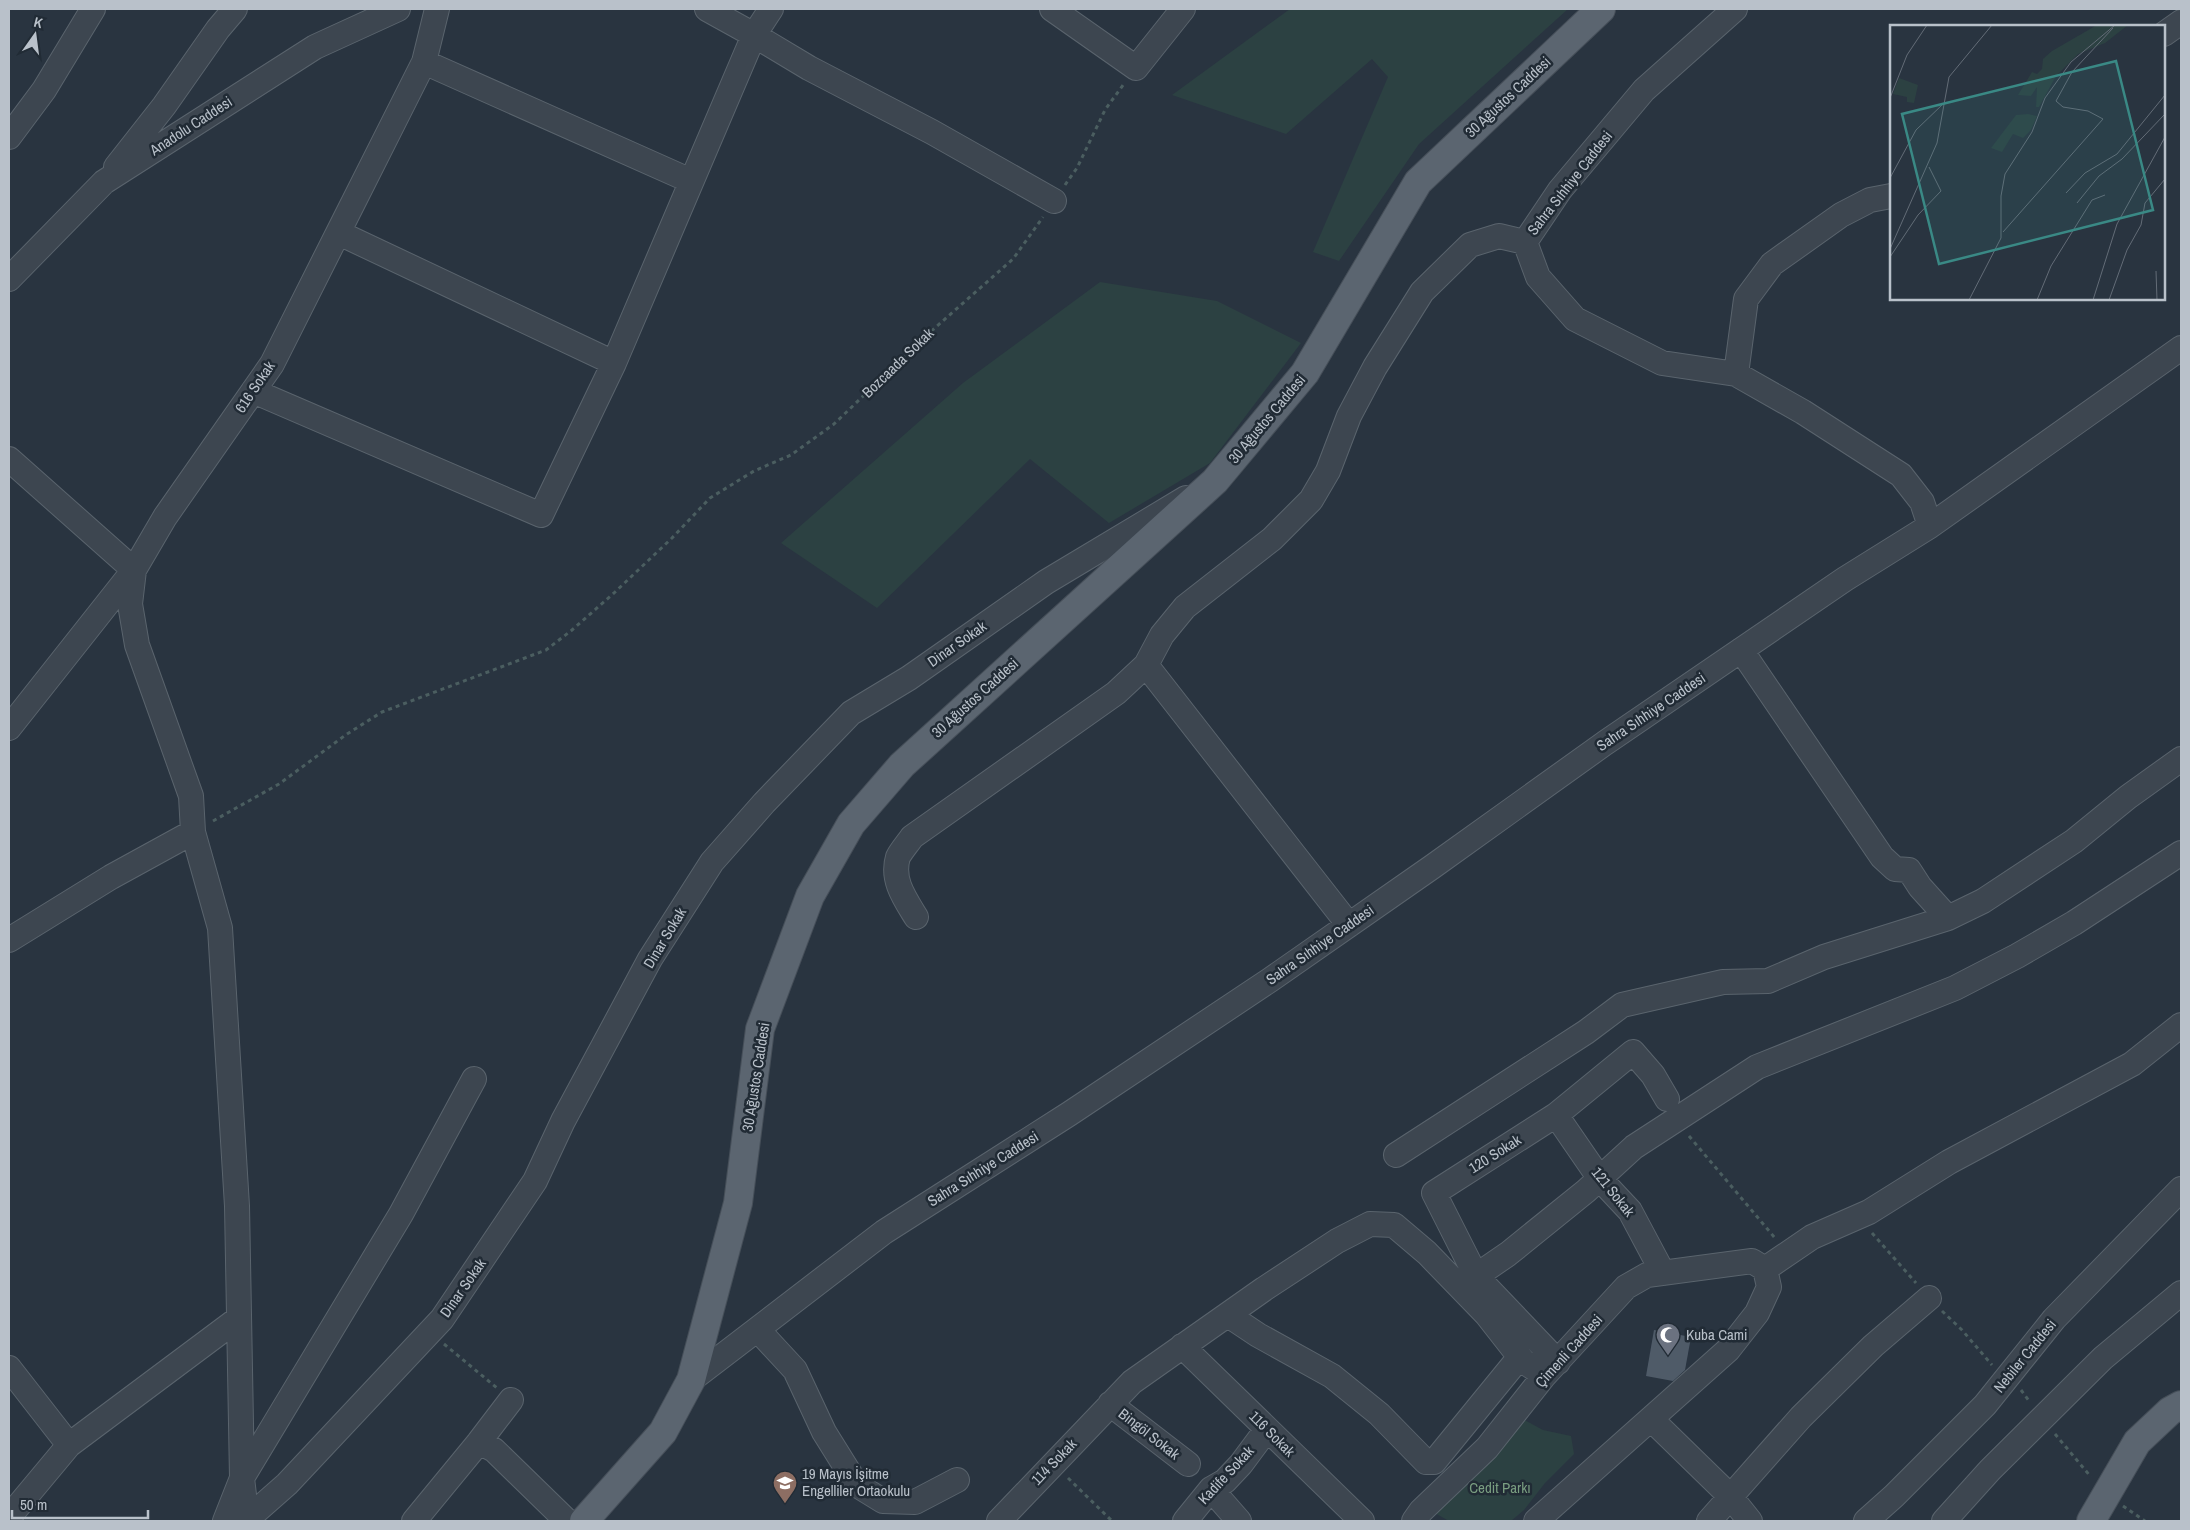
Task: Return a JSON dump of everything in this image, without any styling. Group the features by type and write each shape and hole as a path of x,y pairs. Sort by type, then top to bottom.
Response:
{"main road":[{"name":"30 Ağustos Caddesi","path":"584,1521 663,1432 691,1380 738,1203 760,1029 810,896 851,824 902,764 1215,481 1305,373 1418,182 1601,9"},
{"path":"2091,1521 2137,1442 2170,1411 2181,1405"}],"street":[{"path":"12,125 44,90 93,9"},
{"path":"104,182 164,106 218,29 235,9"},
{"name":"Anadolu Caddesi","path":"9,279 104,182 315,47 398,9"},
{"name":"616 Sokak","path":"9,728 134,570 165,517 272,364 424,62 437,9"},
{"path":"707,9 809,68 932,132 1054,201"},
{"path":"253,391 541,515 614,363 754,35 772,9"},
{"path":"1052,9 1136,68 1183,9"},
{"name":"Sahra Sıhhiye Caddesi","path":"691,1380 884,1232 1069,1114 1348,925 1605,743 1741,650 1845,579 1930,526 1922,502 1901,475 1803,412 1736,374 1662,363 1575,319 1538,277 1525,242 1560,190 1644,90 1735,9"},
{"path":"2165,33 2181,22"},
{"path":"424,62 691,181"},
{"path":"1736,374 1746,299 1772,264 1841,215 1870,200 1890,196"},
{"path":"339,234 614,363"},
{"path":"916,917 901,894 897,880 898,858 912,837 1116,694 1146,665 1162,635 1185,608 1272,539 1311,500 1328,471 1349,416 1375,367 1422,292 1470,245 1499,236 1525,242"},
{"path":"1930,526 2181,348"},
{"path":"9,459 134,570 130,604 138,645 191,796 193,832 220,928 237,1206 242,1478 241,1521"},
{"name":"Dinar Sokak","path":"241,1521 288,1484 442,1319 535,1180 563,1121 650,959 712,862 764,803 851,713 909,678 1046,582 1215,481"},
{"path":"1741,650 1882,858 1895,869 1909,870 1920,887 1948,918"},
{"path":"1146,665 1348,925"},
{"path":"1396,1155 1586,1032 1622,1005 1723,982 1768,982 1824,957 1948,918 1983,901 2074,841 2181,759"},
{"path":"9,940 111,877 193,832"},
{"path":"1551,1369 1476,1276 1508,1254 1600,1179 1634,1147 1757,1067 1879,1019 1982,974 2074,924 2181,853"},
{"path":"1536,1521 1728,1350 1757,1314 1769,1287 1765,1269 1812,1237 1886,1203 1949,1162 2132,1064 2181,1025"},
{"name":"120 Sokak","path":"1476,1276 1434,1193 1556,1115 1633,1052 1653,1075 1667,1100"},
{"path":"242,1478 400,1214 474,1079"},
{"name":"121 Sokak","path":"1556,1115 1600,1179 1630,1211 1663,1273"},
{"name":"Nebiler Caddesi","path":"1866,1521 1894,1496 1985,1405 2002,1371 2181,1189"},
{"name":"114 Sokak","path":"999,1521 1132,1382 1336,1241 1370,1224 1394,1225 1427,1253 1487,1315 1523,1361 1551,1369"},
{"name":"Çimenli Caddesi","path":"1425,1518 1487,1448 1551,1369 1626,1287 1647,1275 1752,1261 1765,1269"},
{"path":"1944,1521 1990,1470 2103,1358 2181,1292"},
{"path":"1709,1521 1800,1417 1873,1346 1929,1298"},
{"path":"1228,1315 1258,1335 1332,1376 1379,1414 1426,1462 1434,1462 1514,1364 1523,1361"},
{"path":"9,1517 69,1445 239,1318"},
{"path":"758,1330 795,1370 824,1432 857,1485 883,1501 915,1502 957,1480"},
{"name":"116 Sokak","path":"1182,1346 1362,1521"},
{"path":"9,1368 69,1445"},
{"path":"414,1521 479,1442 510,1400"},
{"name":"Bingöl Sokak","path":"1110,1404 1188,1464"},
{"path":"1651,1419 1730,1496 1750,1521"},
{"name":"Kadife Sokak","path":"1185,1521 1211,1489 1225,1481 1267,1429"},
{"path":"479,1442 494,1450 567,1521"},
{"path":"1211,1489 1238,1521"}],"path":[{"name":"Bozcaada Sokak","path":"193,832 279,784 347,734 382,712 546,650 572,630 633,575 710,498 754,470 791,455 834,424 928,334 1013,259 1077,168 1105,110 1136,68"},
{"path":"1693,1140 1788,1253"},
{"path":"1858,1216 1929,1298 2002,1371 2106,1494 2146,1521"},
{"path":"430,1333 510,1400"},
{"path":"1053,1464 1112,1521"}],"green space":[{"path":"1290,9 1568,9 1419,144 1339,261 1313,252 1388,77 1372,59 1286,134 1172,95"},
{"path":"1100,282 1217,301 1301,343 1210,463 1109,523 1030,459 877,608 781,543 963,383"},
{"name":"Cedit Parkı","path":"1521,1418 1543,1430 1571,1436 1574,1454 1545,1483 1524,1510 1511,1521 1449,1521 1433,1512"}],"building":[{"name":"Kuba Cami","path":"1654,1330 1691,1337 1685,1370 1673,1381 1646,1376"}],"place":[{"name":"Kuba Cami","path":"1668,1356"},
{"name":"19 Mayıs İşitme Engelliler Ortaokulu","path":"785,1504"}]}
